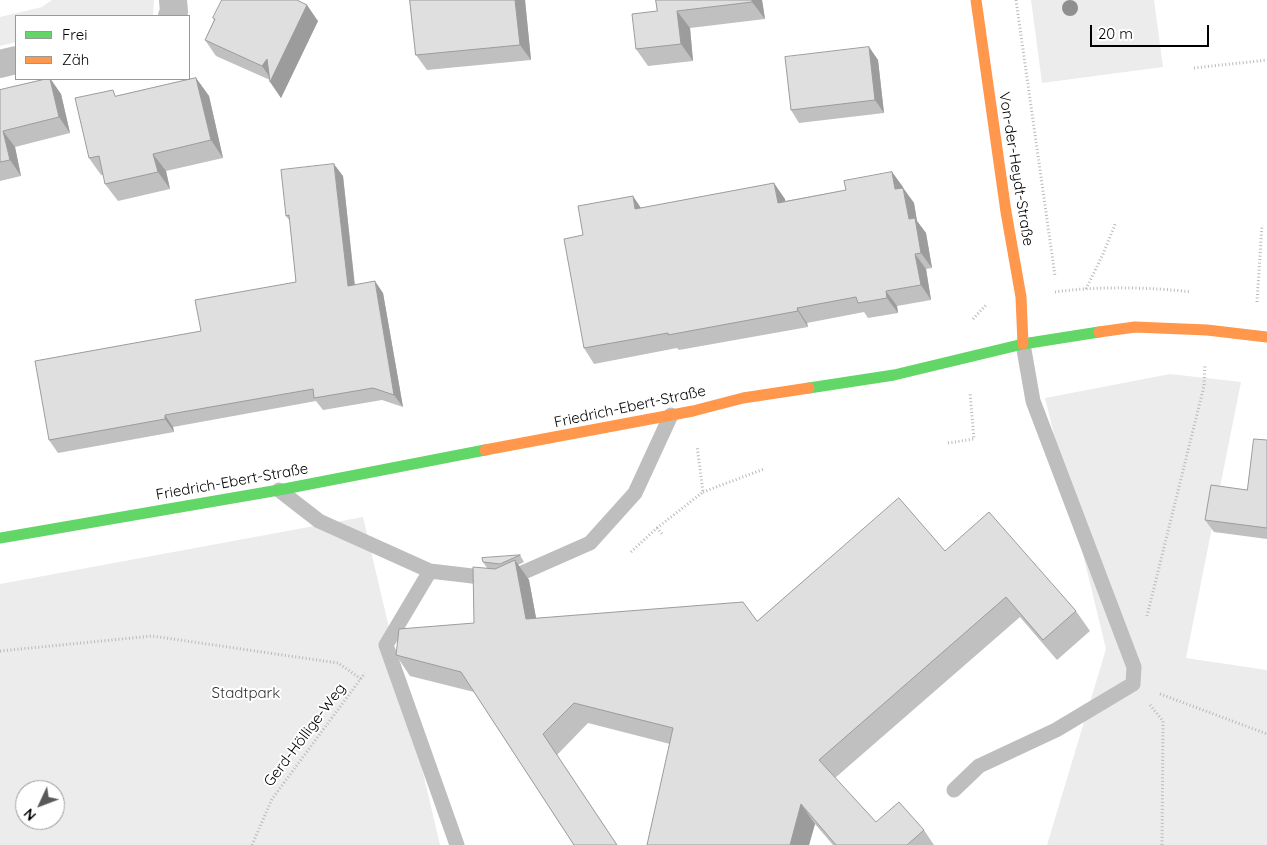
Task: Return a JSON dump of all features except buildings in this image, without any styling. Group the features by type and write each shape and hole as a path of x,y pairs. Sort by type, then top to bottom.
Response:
{"street":[{"path":"172,15 173,0"},
{"name":"Von-der-Heydt-Straße","path":"976,0 1006,212 1021,297 1023,344"},
{"path":"0,64 15,60"},
{"name":"Friedrich-Ebert-Straße","path":"0,538 279,490 414,463 572,435 693,411 743,398 894,375 1023,344 1135,327 1207,330 1267,337"}],"lane":[{"path":"954,790 978,766 1056,730 1133,684 1134,667 1033,401 1023,344"},
{"path":"279,490 319,521 430,571 506,580 590,543 635,493 671,415"},
{"path":"430,571 386,645 457,845"}],"path":[{"path":"1016,0 1058,292"},
{"path":"1194,68 1267,60"},
{"path":"1086,289 1116,222"},
{"path":"1254,334 1262,225"},
{"path":"1134,667 1204,386 1207,330"},
{"path":"948,443 974,439 968,358"},
{"path":"693,411 703,492"},
{"path":"631,552 657,528 703,492 764,469"},
{"path":"657,528 663,535"},
{"path":"0,651 152,636 338,663 361,679"},
{"name":"Gerd-Höllige-Weg","path":"252,845 272,799 386,645"},
{"path":"1133,684 1267,734"},
{"path":"1133,684 1163,721 1162,845"}],"green space":[{"path":"52,0 154,0 153,15 15,15 15,42 0,46 0,17 42,7"},
{"path":"1031,0 1154,0 1163,67 1042,83"},
{"path":"1170,374 1241,382 1186,658 1267,670 1267,845 1047,845 1106,649 1045,398"},
{"name":"Stadtpark","path":"363,517 440,845 0,845 0,584"}],"traffic: fast":[{"path":"809,388 894,375 1023,344 1099,332"},
{"path":"0,538 279,490 485,450"}],"traffic: slow":[{"path":"976,0 1006,212 1021,297 1023,344"},
{"path":"1099,332 1135,327 1207,330 1267,337"},
{"path":"485,450 693,411 743,398 809,388"}]}
